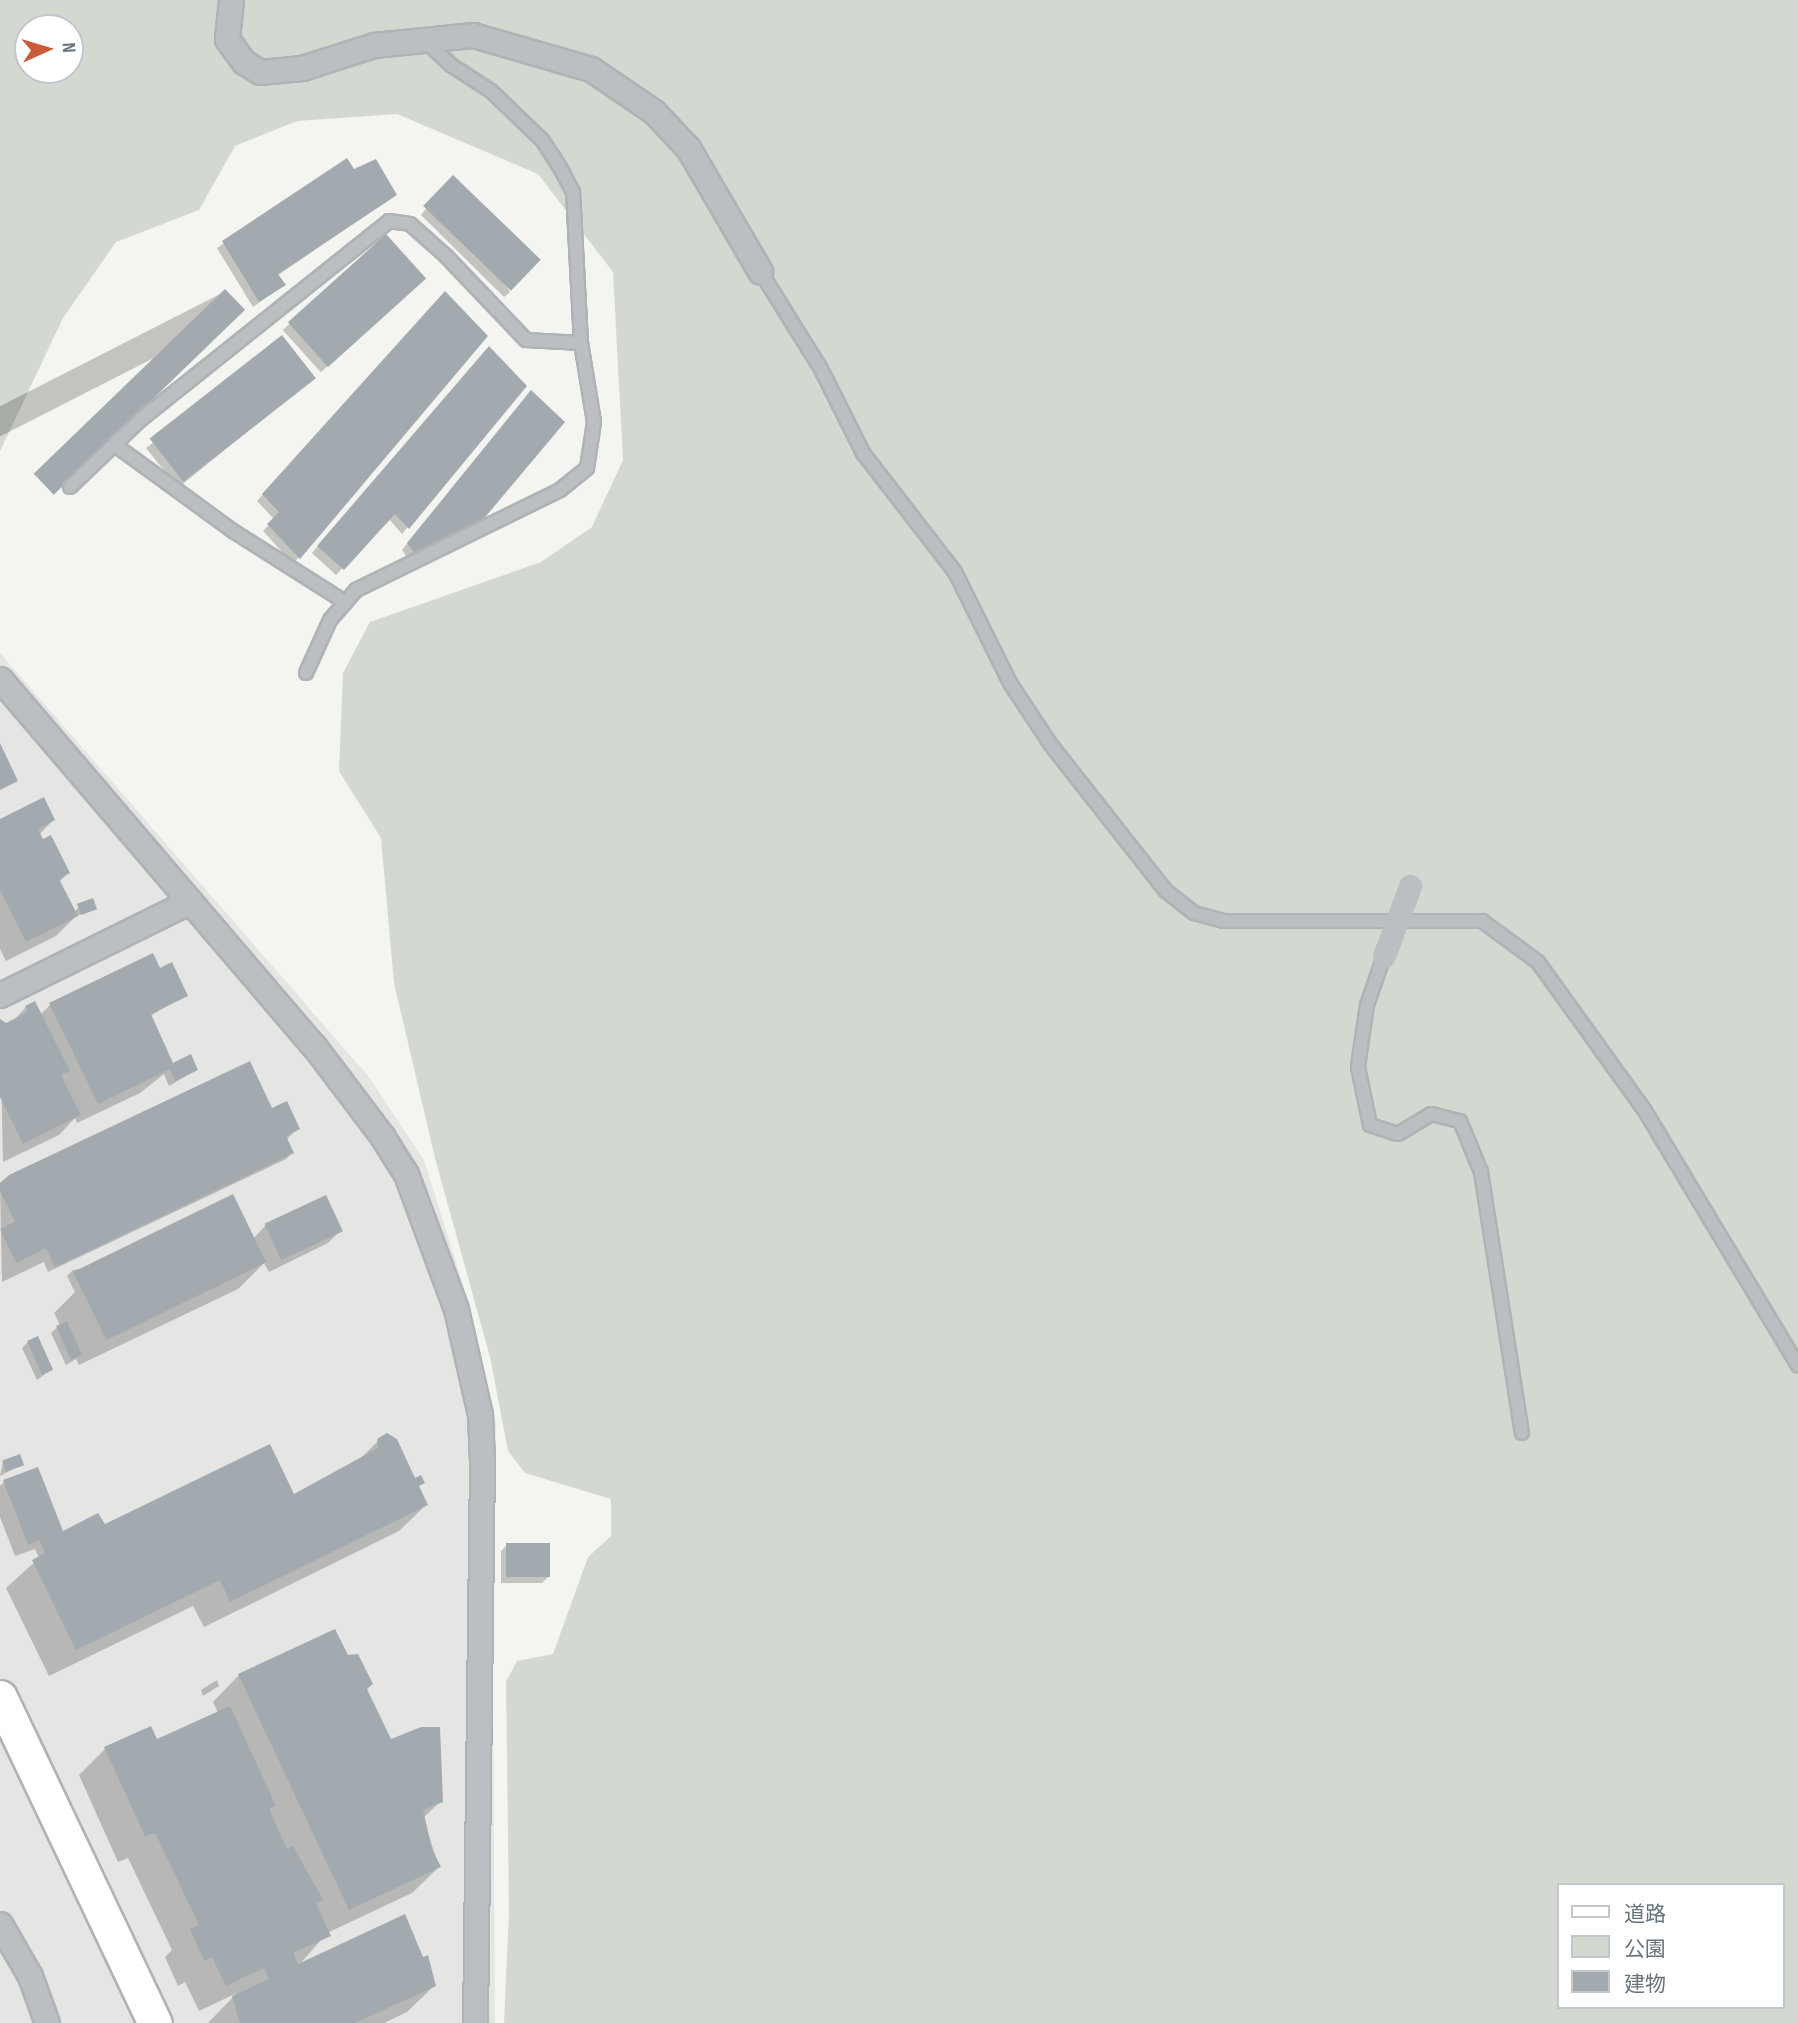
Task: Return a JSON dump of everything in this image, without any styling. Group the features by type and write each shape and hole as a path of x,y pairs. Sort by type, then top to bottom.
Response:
{"street":[{"path":"231,0 227,39 244,62 260,72 303,68 374,45 473,35 547,54 591,69 654,111 688,148 760,271"},
{"path":"0,679 314,1046 382,1136 406,1174 456,1309 480,1415 482,1461 475,2023"},
{"path":"1384,957 1410,886"},
{"path":"0,995 190,901"},
{"path":"0,1697 155,2023"},
{"path":"0,1924 30,1976 47,2023"}],"lane":[{"path":"306,673 330,620 356,590 560,490 587,468 594,422 582,343 573,192 543,141 491,91 451,65 424,40"},
{"path":"70,487 115,444 389,221 410,224 526,340 582,343"},
{"path":"760,271 821,369 863,453 955,572 1010,683 1051,745 1166,891 1194,913 1223,921 1482,921 1538,962 1645,1111 1798,1366"},
{"path":"115,444 233,531 345,603"},
{"path":"1384,957 1367,1004 1358,1067 1370,1125 1398,1134 1431,1114 1460,1121 1481,1172 1522,1433"}],"shaded area":[{"path":"0,653 369,1077 424,1160 464,1288 496,1426 492,1530 495,2023 0,2023"}],"green space":[{"path":"0,0 1798,0 1798,2023 504,2023 509,1912 506,1682 517,1661 553,1654 588,1557 611,1536 611,1499 525,1473 508,1451 490,1357 435,1158 394,983 381,838 339,771 343,673 370,622 541,562 592,527 623,460 613,272 538,174 397,114 297,121 235,146 199,210 116,242 63,318 0,451"}],"building":[{"path":"347,158 354,169 376,159 397,195 278,274 286,285 259,302 222,241"},
{"path":"453,175 541,260 511,291 423,206"},
{"path":"386,234 426,279 328,367 288,322"},
{"path":"225,289 245,310 54,495 34,474"},
{"path":"445,291 488,336 300,559 267,524 279,512 262,494"},
{"path":"282,335 316,378 183,482 150,438"},
{"path":"489,346 527,386 409,529 395,514 344,570 317,546"},
{"path":"531,390 565,422 482,521 416,555 407,543"},
{"path":"0,743 18,781 0,790"},
{"path":"44,797 55,820 38,829 43,839 51,835 70,873 59,879 78,916 26,942 0,890 0,819"},
{"path":"93,898 97,909 81,915 77,904"},
{"path":"153,953 160,968 172,962 188,996 151,1014 173,1063 191,1054 198,1070 175,1081 170,1069 98,1104 49,1003"},
{"path":"35,1001 70,1071 61,1075 81,1115 23,1144 0,1097 0,1019 6,1023 28,1012 25,1006"},
{"path":"250,1061 272,1108 287,1101 300,1129 286,1136 294,1153 55,1267 46,1248 16,1263 0,1229 15,1222 0,1191 0,1183 9,1175"},
{"path":"233,1194 266,1262 106,1340 73,1272"},
{"path":"326,1195 343,1231 281,1260 264,1224"},
{"path":"67,1321 82,1355 71,1360 56,1326"},
{"path":"38,1336 53,1370 42,1375 27,1341"},
{"path":"387,1433 397,1439 415,1478 421,1475 425,1483 419,1486 428,1505 230,1602 220,1580 76,1650 32,1560 45,1553 39,1540 28,1545 3,1480 38,1467 63,1531 98,1513 105,1524 270,1444 294,1494 378,1448 377,1439"},
{"path":"20,1454 24,1465 6,1472 2,1460"},
{"path":"506,1543 550,1543 550,1577 506,1577"},
{"path":"335,1629 348,1655 358,1654 373,1684 367,1689 391,1739 421,1727 440,1727 443,1802 423,1810 432,1849 441,1867 349,1910 238,1674"},
{"path":"230,1706 276,1806 269,1809 287,1849 293,1846 323,1900 316,1903 331,1936 293,1953 298,1964 405,1914 423,1957 428,1955 436,1986 355,2023 240,2023 232,1996 269,1979 264,1968 226,1986 212,1957 204,1961 190,1929 199,1925 155,1833 145,1836 104,1747 151,1726 157,1739"}]}
